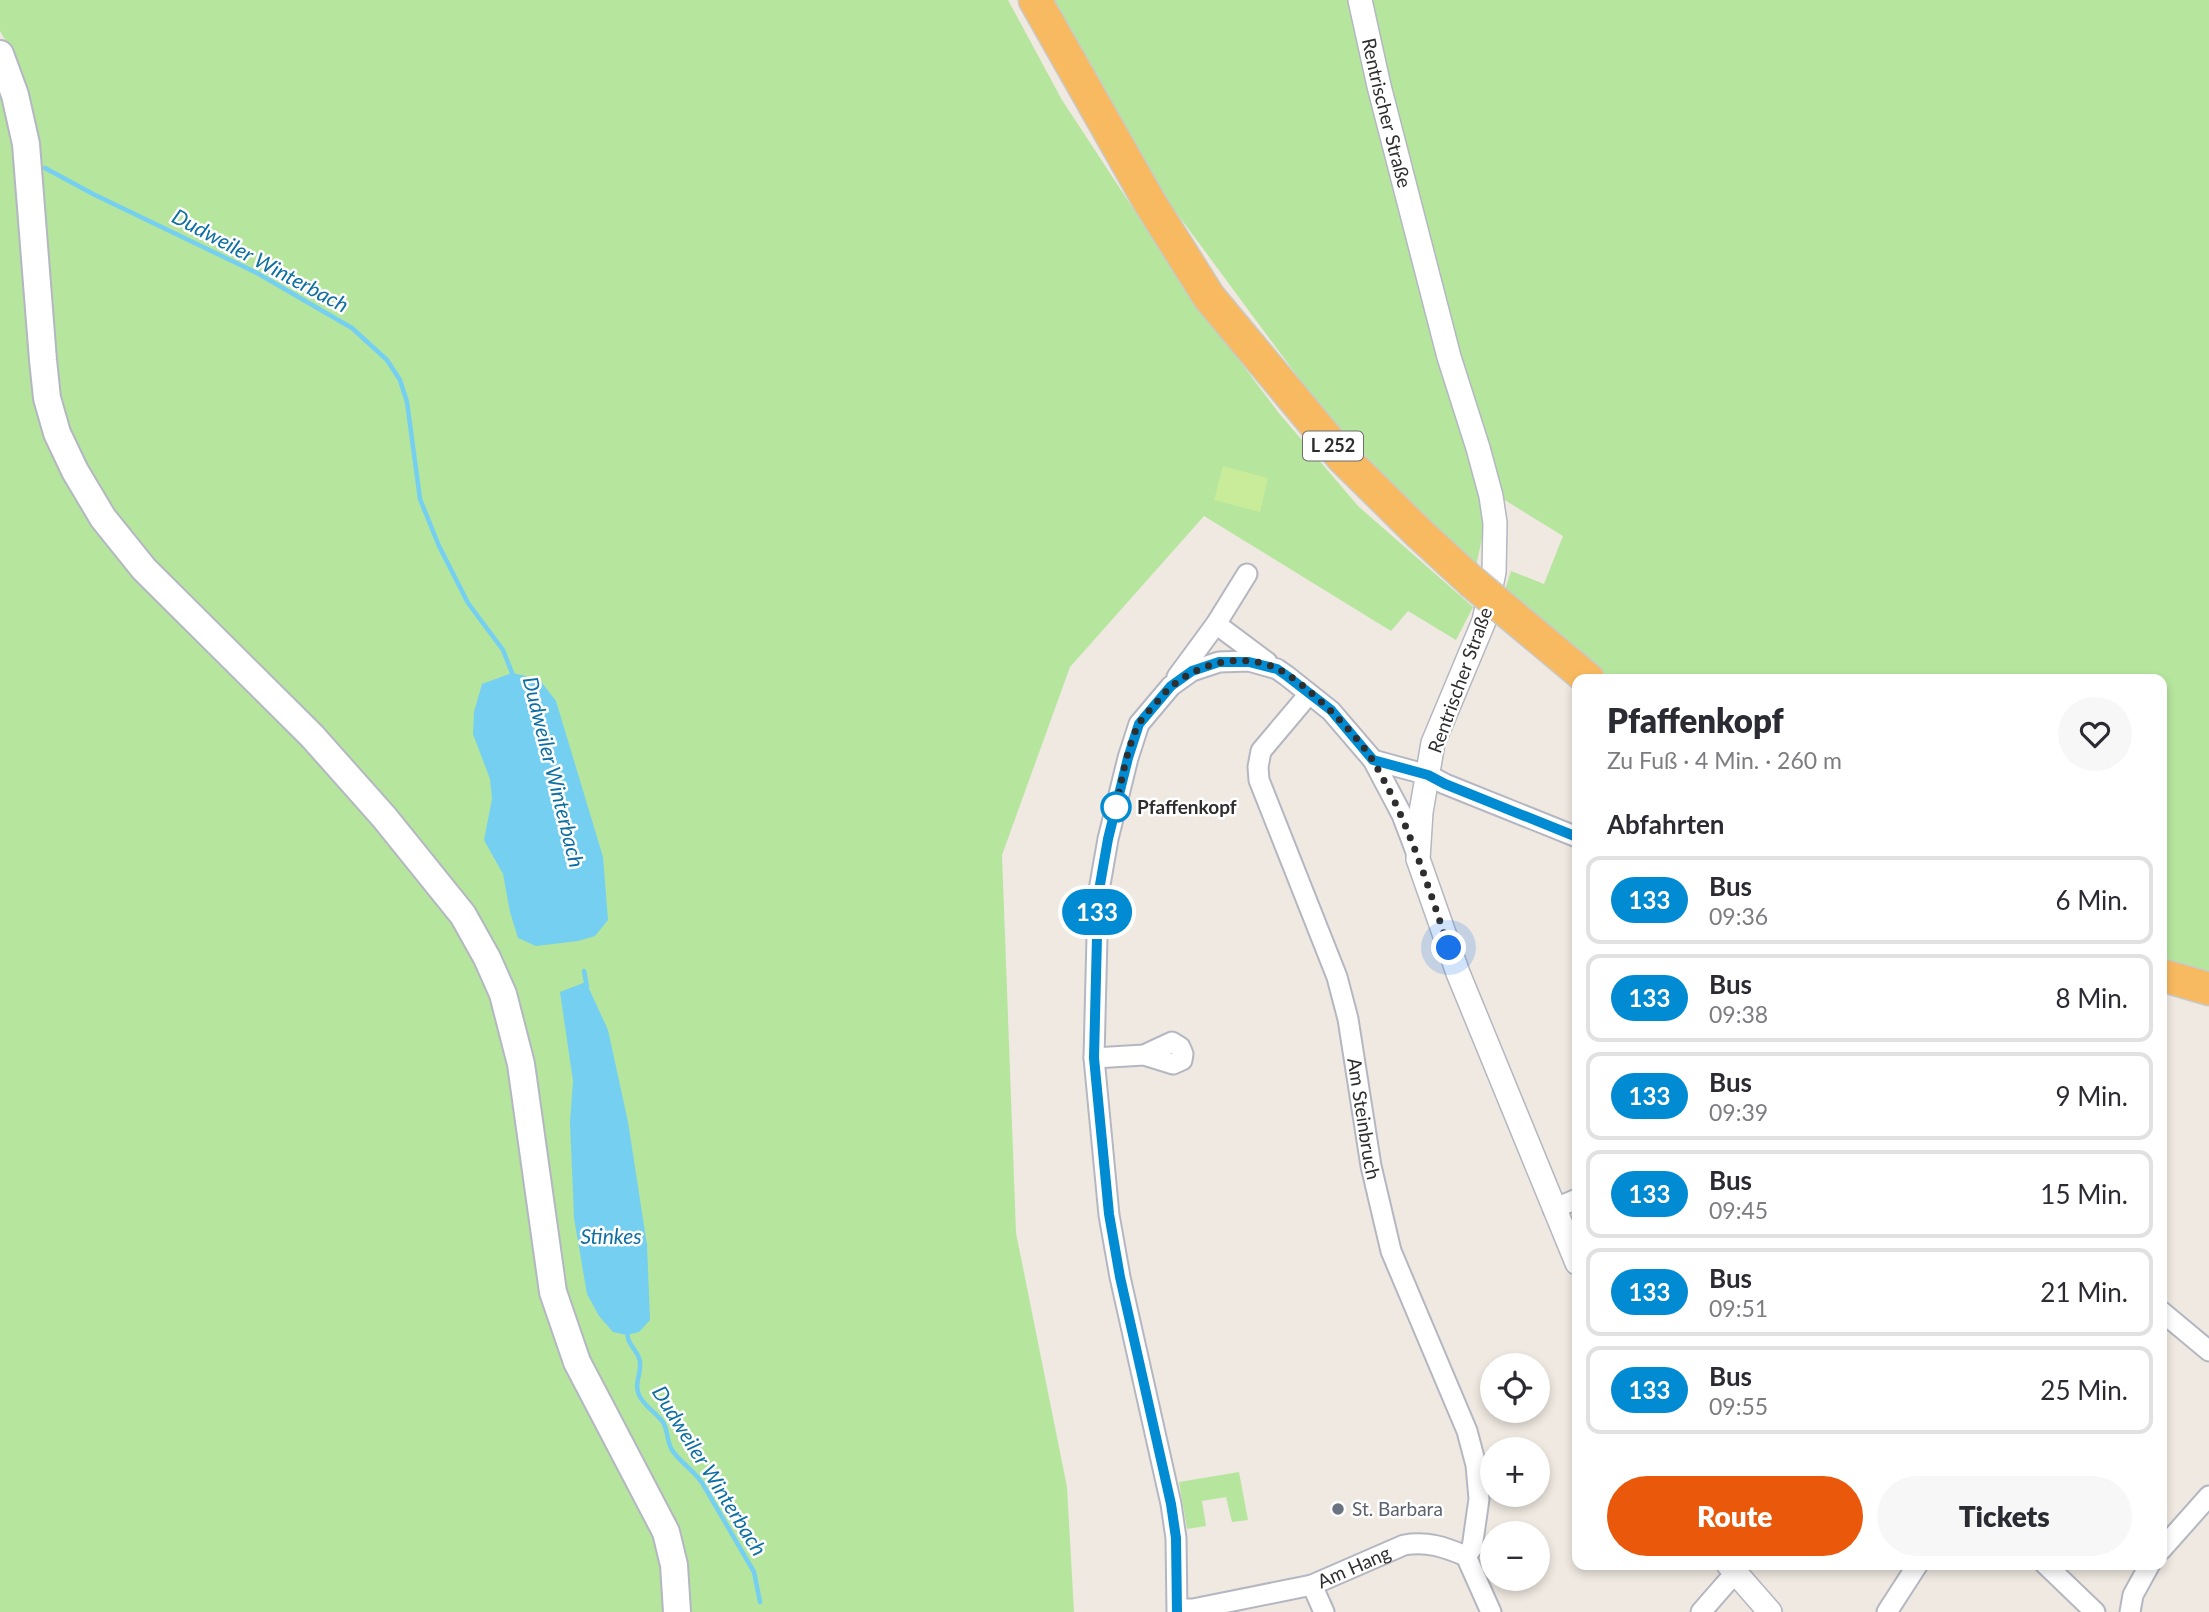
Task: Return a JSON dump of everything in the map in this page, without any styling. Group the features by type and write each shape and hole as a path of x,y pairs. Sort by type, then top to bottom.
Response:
{"highway":[{"name":"L 252","path":"1035,0 1150,203 1209,296 1343,457 1471,581 1582,674"},
{"path":"2167,977 2209,989"}],"main road":[{"path":"0,54 15,95 26,144 47,398 57,433 75,471 103,518 144,569 312,736 375,807 463,915 487,958 503,994 521,1065 553,1292 577,1362 666,1532 674,1565 677,1612"}],"street":[{"name":"Rentrischer Straße","path":"1360,0 1379,86 1449,357 1492,496 1495,523 1494,572 1484,621 1433,743 1421,812 1418,859 1458,973 1572,1253"},
{"path":"1177,1611 1176,1538 1171,1504 1120,1277 1109,1214 1094,1058 1098,896 1108,839 1139,724 1171,686 1216,624 1247,574"},
{"path":"1216,624 1331,710 1373,760 1402,815 1418,859"},
{"path":"1171,686 1192,671 1219,662 1249,662 1277,669"},
{"name":"Am Steinbruch","path":"1309,694 1261,751 1259,780 1337,977 1348,1018 1371,1166 1391,1251 1467,1431 1476,1465 1479,1499 1475,1536 1472,1548 1466,1556"},
{"path":"1373,760 1428,775 1572,835"},
{"path":"1094,1058 1144,1055"},
{"path":"1553,1209 1572,1201"},
{"path":"2167,1317 2209,1351"},
{"path":"2167,1543 2209,1496"},
{"name":"Am Hang","path":"1177,1611 1328,1581 1404,1545 1436,1544 1466,1556"},
{"path":"1466,1556 1491,1612"},
{"path":"1701,1612 1731,1570"},
{"path":"1733,1570 1770,1612"},
{"path":"1887,1612 1914,1570"},
{"path":"2051,1570 2093,1611"},
{"path":"2130,1612 2133,1595 2147,1570"},
{"path":"1312,1585 1324,1612"}],"green space":[{"path":"0,0 1008,0 1062,100 1186,289 1278,412 1358,506 1473,607 1456,640 1408,611 1391,631 1204,516 1070,667 1002,855 1016,1233 1067,1487 1074,1612 690,1612 689,1579 676,1527 659,1489 587,1357 565,1290 512,990 165,575 111,505 65,426 58,394 12,52 0,31"},
{"path":"1054,0 2209,0 2209,974 2167,961 2167,674 1605,674 1505,590 1511,571 1544,584 1563,536 1482,486 1484,528 1476,567 1397,490 1315,400 1167,200 1084,58"},
{"path":"0,85 11,127 32,378 139,582 300,743 375,825 452,922 476,962 492,997 511,1066 530,1224 542,1295 653,1536 662,1567 663,1612 0,1612"},
{"path":"1223,466 1268,478 1260,512 1214,500"},
{"path":"1239,1472 1248,1520 1232,1522 1226,1497 1202,1501 1206,1526 1187,1529 1179,1482"}],"water":[{"path":"512,673 539,679 556,701 603,857 608,920 595,936 578,941 536,946 518,938 503,874 484,840 492,799 490,779 473,734 474,712 482,684"},
{"name":"Stinkes","path":"586,982 608,1030 628,1122 647,1245 650,1320 639,1332 627,1335 613,1332 599,1316 587,1294 574,1218 570,1122 573,1081 560,992"}],"waterway":[{"name":"Dudweiler Winterbach","path":"45,168 257,273 352,328 387,360 400,380 407,402 420,499 439,546 468,603 503,650 514,678"},
{"name":"Dudweiler Winterbach","path":"584,971 587,987"},
{"name":"Dudweiler Winterbach","path":"628,1329 629,1341 640,1363 637,1385 639,1395 664,1424 672,1450 704,1486 754,1572 760,1602"}],"bus line":[{"name":"133","path":"1177,1612 1178,1567 1171,1504 1120,1277 1109,1214 1094,1058 1098,896 1108,839 1139,724 1171,686 1192,671 1219,662 1263,665 1277,669 1331,710 1373,760 1428,775 1572,834"}],"place":[{"name":"Pfaffenkopf","path":"1116,807"},
{"name":"St. Barbara","path":"1338,1509"}],"route":[{"path":"1116,807 1115,812 1139,724 1171,686 1192,671 1219,662 1249,662 1277,669 1331,710 1373,760 1402,815 1449,948"}]}
